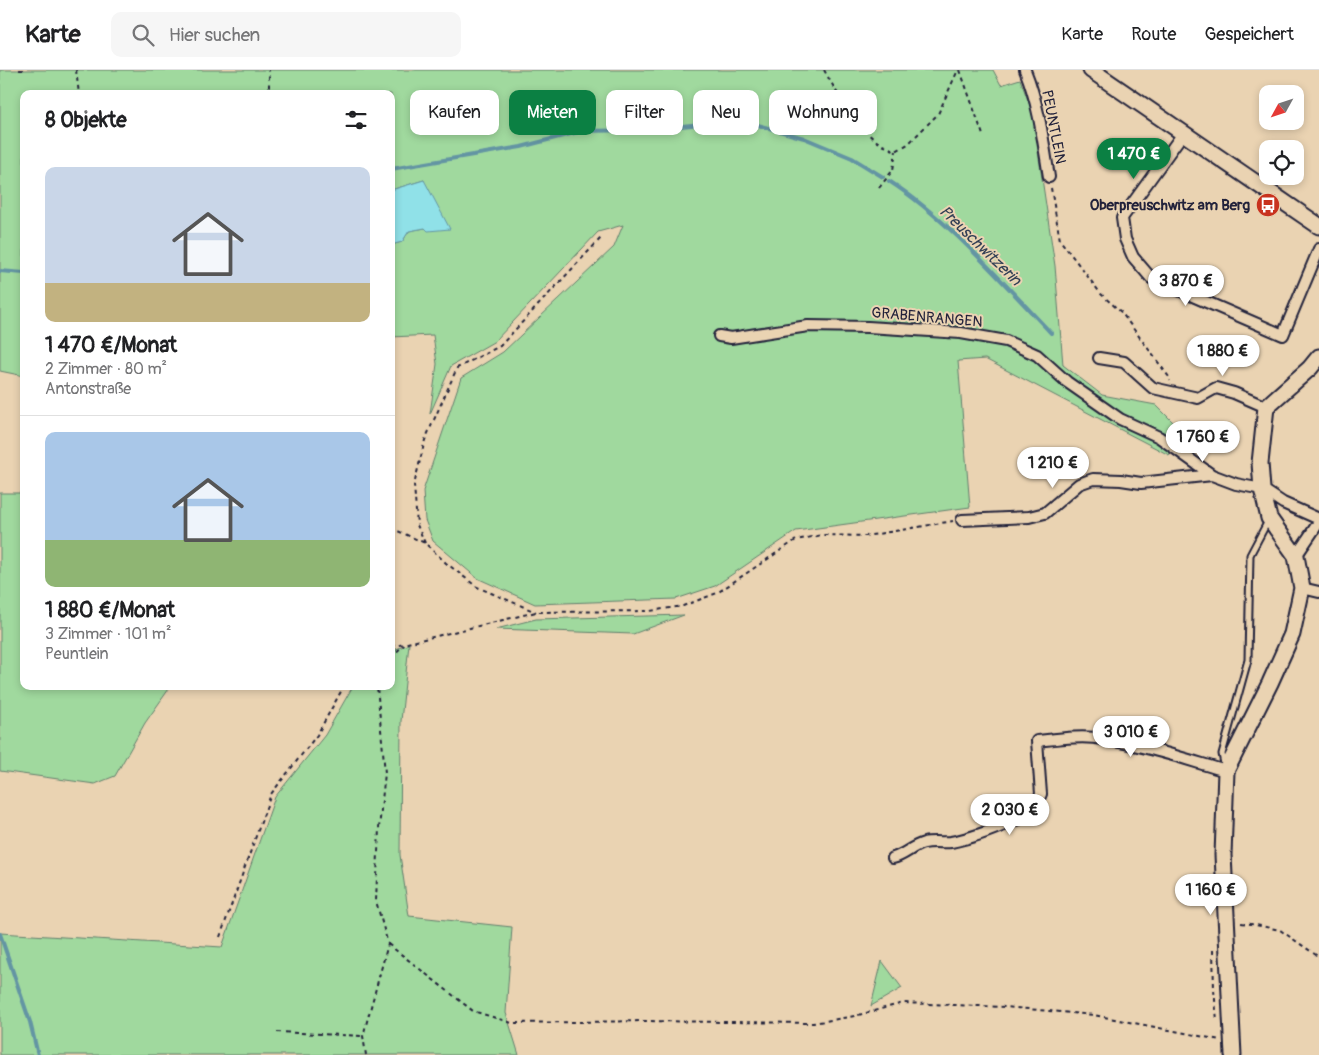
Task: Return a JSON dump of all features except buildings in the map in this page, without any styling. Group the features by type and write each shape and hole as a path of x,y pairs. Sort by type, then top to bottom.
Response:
{"street":[{"name":"PEUNTLEIN","path":"1025,70 1040,118 1049,177"},
{"path":"1092,70 1319,226"},
{"path":"1184,132 1122,218 1125,239 1133,257 1151,278 1283,334 1319,249"},
{"name":"GRABENRANGEN","path":"719,336 731,338 808,326 961,332 1006,341 1037,355 1068,382 1120,419 1159,436 1212,475"},
{"path":"1233,1049 1223,855 1226,771 1270,684 1292,634 1302,588 1296,556 1269,518 1262,489 1260,463 1266,408 1310,368 1319,357"},
{"path":"1099,358 1124,362 1153,388 1198,398 1216,388 1234,393 1266,408"},
{"path":"962,520 1029,517 1045,513 1079,484 1093,479 1141,482 1212,475 1236,484 1262,489 1283,503 1319,520 1296,556"},
{"path":"1302,588 1319,592"},
{"path":"894,858 901,856 908,849 926,843 950,842 978,835 1032,814 1041,794 1037,741 1060,738 1100,738 1145,748 1226,771"}],"lane":[{"path":"1226,771 1222,754 1248,660 1250,555 1269,518"}],"path":[{"path":"76,70 78,90"},
{"path":"266,90 269,70"},
{"path":"824,70 841,100 867,132 879,143 896,151"},
{"path":"896,151 908,144 938,114 959,70"},
{"path":"959,70 983,135"},
{"path":"879,188 893,170 896,151"},
{"name":"PEUNTLEIN","path":"1049,177 1060,240 1102,294 1121,312 1170,378 1171,391"},
{"path":"424,543 417,525 414,485 425,440 457,368 500,346 601,238"},
{"path":"395,646 536,612 650,611 683,606 717,593 796,540 822,535 866,536 962,520"},
{"path":"395,530 424,543 477,587 536,612"},
{"path":"395,653 406,643"},
{"path":"220,937 271,794 317,735 342,690"},
{"path":"366,1055 363,1036 388,944 376,901 379,828 385,773 378,690"},
{"path":"1226,922 1251,924 1280,930 1319,957"},
{"path":"388,944 473,1011 512,1023 644,1021 813,1024 855,1016 903,1002 1005,1007 1094,1015 1233,1049"},
{"path":"277,1032 363,1036"}],"green space":[{"path":"0,70 993,70 1001,85 1020,79 1032,111 1055,266 1063,365 1102,395 1156,405 1183,432 1169,455 985,359 958,361 970,507 796,531 715,586 676,599 535,604 477,578 433,541 425,520 423,491 461,378 503,352 614,247 623,225 598,232 495,341 451,366 430,414 437,364 433,335 395,337 395,244 402,242 409,231 425,228 424,180 395,189 395,90 20,90 20,375 0,371"},
{"path":"0,493 20,493 20,690 168,690 145,723 115,776 95,784 0,771"},
{"path":"684,615 633,634 496,629 536,619"},
{"path":"409,644 401,721 400,855 409,916 512,927 506,1013 519,1055 0,1055 0,933 222,947 275,797 325,735 351,690 395,690 395,649"},
{"path":"882,961 902,988 871,1006"}],"water":[{"path":"424,180 450,229 428,231 425,228 409,231 402,242 395,244 395,189"}],"waterway":[{"name":"Preuschwitzerin","path":"395,168 521,147 582,131 643,130 740,120 804,138 852,158 883,177"},
{"name":"Preuschwitzerin","path":"889,181 911,196 953,232 1051,333"},
{"name":"Preuschwitzerin","path":"0,271 20,273"},
{"path":"0,934 30,1022 38,1055"}],"place":[{"name":"Oberpreuschwitz am Berg","path":"1268,205"}]}
